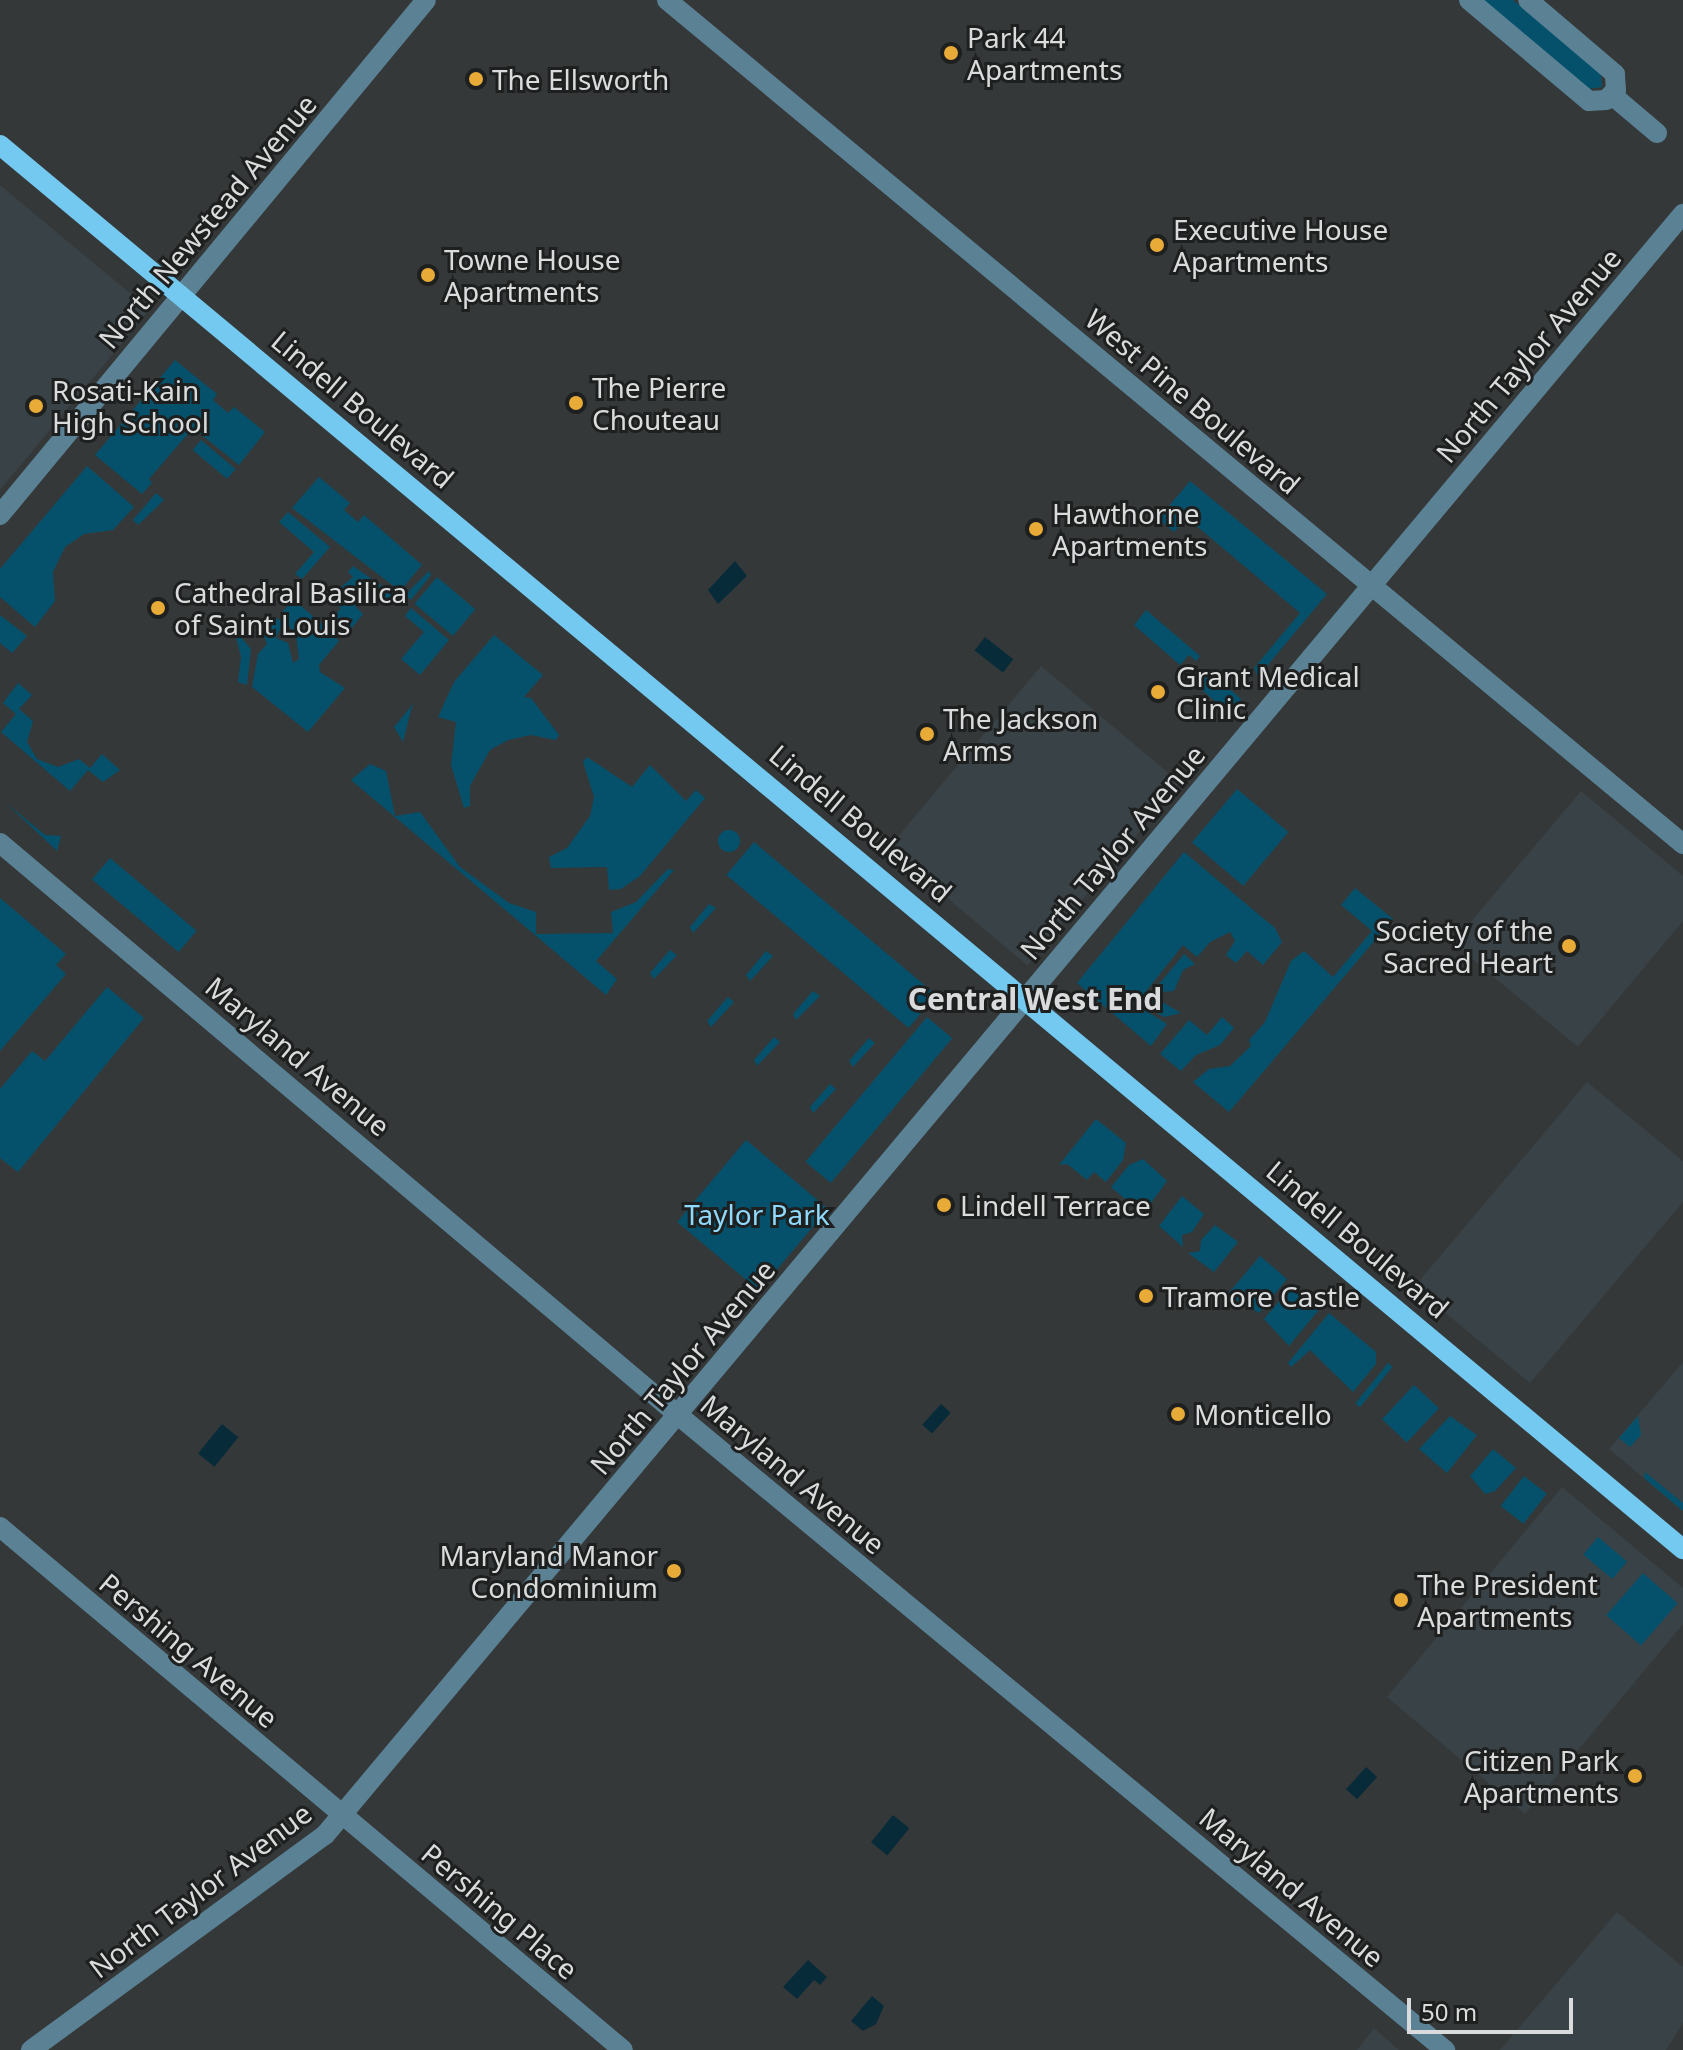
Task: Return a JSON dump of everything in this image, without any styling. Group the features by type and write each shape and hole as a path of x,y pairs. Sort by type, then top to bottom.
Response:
{"main road":[{"name":"Lindell Boulevard","path":"0,145 1027,997 1683,1549"}],"street":[{"name":"North Newstead Avenue","path":"0,515 426,0"},
{"name":"West Pine Boulevard","path":"667,0 1683,844"},
{"path":"1469,0 1589,101 1612,95"},
{"path":"1528,0 1615,74 1618,81 1612,95"},
{"path":"1612,95 1657,133"},
{"name":"North Taylor Avenue","path":"31,2050 306,1852 342,1816 1683,214"},
{"name":"Maryland Avenue","path":"0,843 678,1415 1445,2050"},
{"name":"Pershing Avenue","path":"0,1527 342,1816"},
{"name":"Pershing Place","path":"342,1816 623,2050"}],"shaded area":[{"name":"Rosati-Kain High School","path":"0,185 143,304 146,314 0,490"},
{"path":"735,561 747,576 718,604 708,590"},
{"path":"985,637 1013,659 1003,673 975,650"},
{"path":"1041,666 1180,783 1027,965 888,848"},
{"path":"1581,791 1683,876 1683,921 1578,1047 1453,943"},
{"path":"1587,1082 1683,1161 1683,1202 1530,1383 1414,1287"},
{"path":"1683,1362 1683,1511 1609,1449"},
{"path":"941,1404 951,1413 932,1434 922,1425"},
{"path":"222,1424 238,1437 214,1467 198,1454"},
{"path":"1562,1487 1683,1588 1683,1624 1525,1814 1387,1697"},
{"path":"1366,1767 1377,1777 1357,1799 1346,1789"},
{"path":"893,1815 909,1828 887,1855 871,1842"},
{"path":"1617,1912 1683,1967 1683,2023 1666,2050 1500,2050"},
{"path":"808,1960 827,1977 820,1985 814,1980 797,1999 783,1987"},
{"path":"872,1996 884,2006 876,2024 863,2031 851,2021"},
{"path":"1374,2028 1399,2050 1357,2050"}],"green space":[{"path":"1482,0 1513,0 1601,74 1602,87 1588,89"},
{"path":"175,360 217,394 213,400 228,413 234,407 265,432 239,465 193,428 149,479 152,483 142,494 95,455"},
{"path":"201,440 235,469 227,479 193,450"},
{"path":"87,466 134,507 113,530 84,534 65,547 53,572 55,601 35,627 0,597 0,569"},
{"path":"319,477 350,503 344,510 358,522 364,515 422,565 400,591 292,508"},
{"path":"1190,481 1327,594 1258,677 1254,668 1300,613 1187,518 1174,532 1158,519"},
{"path":"156,493 164,500 138,525 133,520"},
{"path":"288,512 330,547 302,579 295,574 314,552 279,522"},
{"path":"353,566 395,595 389,602 371,587 355,606 363,614 351,629 334,617 341,608 328,598 353,577 348,572"},
{"path":"429,571 431,575 411,600 405,595"},
{"path":"437,577 475,609 453,636 415,604"},
{"path":"293,599 315,618 293,631 280,615"},
{"path":"411,608 449,640 420,675 401,659 424,632 405,616"},
{"path":"1146,610 1200,656 1196,661 1189,655 1180,665 1134,625"},
{"path":"0,615 27,636 12,653 0,643"},
{"path":"277,618 283,623 276,638 288,643 293,663 299,659 296,636 319,621 339,641 319,665 320,672 345,688 308,732 252,687 258,654 267,644 263,634"},
{"path":"234,629 251,649 247,685 238,682 241,657"},
{"path":"494,635 543,675 524,697 531,698 559,735 556,740 531,735 508,740 490,750 470,786 470,806 464,808 451,765 456,722 438,717 454,682"},
{"path":"1209,671 1241,699 1229,714 1197,685"},
{"path":"18,683 32,695 19,709 33,721 27,742 37,759 58,767 79,759 90,768 102,754 120,770 103,782 88,770 70,791 1,732 16,714 3,703"},
{"path":"414,703 411,710 403,742 394,727"},
{"path":"587,757 632,787 650,765 686,801 696,790 705,798 640,876 621,889 609,890 607,867 551,868 549,857 567,848 590,816 594,797 583,762"},
{"path":"370,764 386,771 395,816 420,812 460,867 509,903 536,912 536,934 613,933 611,912 636,902 668,869 674,870 596,961 617,979 606,995 351,780"},
{"path":"1237,789 1288,832 1243,886 1192,843"},
{"path":"5,802 45,835 61,836 57,851"},
{"path":"729,830 737,833 740,841 737,849 729,852 721,849 718,841 721,833"},
{"path":"754,842 936,995 909,1028 726,875"},
{"path":"1184,852 1275,928 1282,942 1263,965 1247,951 1236,963 1226,955 1235,941 1230,932 1210,942 1197,957 1183,945 1147,990 1148,1012 1167,1024 1151,1046 1077,983"},
{"path":"110,858 197,931 179,952 92,879"},
{"path":"1355,888 1393,919 1229,1112 1193,1082 1209,1069 1230,1066 1251,1046 1249,1040 1265,1022 1291,961 1304,951 1333,977 1372,931 1341,905"},
{"path":"0,898 66,954 56,965 66,974 0,1051"},
{"path":"709,904 716,908 693,933 690,927"},
{"path":"670,950 677,955 654,979 650,973"},
{"path":"766,951 773,956 750,981 746,975"},
{"path":"1184,954 1195,964 1183,970 1174,991 1160,992 1157,999 1181,1013 1164,1017 1155,1012 1150,995"},
{"path":"107,987 144,1018 18,1172 0,1158 0,1089 32,1051 45,1061"},
{"path":"813,991 820,996 796,1020 793,1014"},
{"path":"728,997 734,1002 711,1027 707,1021"},
{"path":"927,1017 952,1038 831,1183 806,1162"},
{"path":"1222,1017 1234,1028 1220,1045 1196,1055 1181,1071 1160,1054 1189,1020 1207,1035"},
{"path":"774,1037 780,1042 757,1066 754,1060"},
{"path":"869,1038 875,1043 853,1067 849,1061"},
{"path":"830,1084 836,1089 813,1113 810,1107"},
{"path":"1096,1119 1126,1143 1123,1160 1106,1182 1094,1172 1087,1180 1067,1164 1059,1165"},
{"name":"Taylor Park","path":"746,1140 828,1209 759,1291 677,1222"},
{"path":"1143,1159 1167,1181 1143,1214 1111,1187 1129,1165"},
{"path":"1182,1196 1204,1214 1192,1232 1182,1235 1183,1247 1159,1226"},
{"path":"1215,1225 1238,1242 1214,1272 1188,1253 1200,1251 1201,1240"},
{"path":"1260,1256 1287,1279 1259,1313 1227,1295"},
{"path":"1291,1287 1322,1306 1289,1346 1264,1319"},
{"path":"1329,1313 1376,1352 1376,1364 1353,1392 1310,1350 1291,1367 1288,1363"},
{"path":"1388,1363 1393,1367 1360,1407 1355,1403"},
{"path":"1414,1385 1439,1408 1407,1443 1382,1419"},
{"path":"1450,1416 1477,1435 1447,1473 1419,1449"},
{"path":"1638,1416 1641,1435 1630,1447 1619,1438"},
{"path":"1493,1449 1516,1468 1495,1491 1485,1494 1470,1476"},
{"path":"1645,1472 1683,1503 1683,1511 1644,1478"},
{"path":"1524,1476 1547,1494 1523,1524 1501,1506"},
{"path":"1598,1537 1627,1561 1612,1579 1583,1555"},
{"path":"1643,1573 1678,1603 1641,1645 1606,1615"}],"place":[{"name":"Park 44 Apartments","path":"951,53"},
{"name":"The Ellsworth","path":"476,79"},
{"name":"Executive House Apartments","path":"1157,245"},
{"name":"Towne House Apartments","path":"428,275"},
{"name":"The Pierre Chouteau","path":"576,403"},
{"name":"Rosati-Kain High School","path":"36,406"},
{"name":"Hawthorne Apartments","path":"1036,529"},
{"name":"Cathedral Basilica of Saint Louis","path":"158,608"},
{"name":"Grant Medical Clinic","path":"1158,692"},
{"name":"The Jackson Arms","path":"927,734"},
{"name":"Society of the Sacred Heart","path":"1569,946"},
{"name":"Lindell Terrace","path":"944,1205"},
{"name":"Tramore Castle","path":"1146,1296"},
{"name":"Monticello","path":"1178,1414"},
{"name":"Maryland Manor Condominium","path":"674,1571"},
{"name":"The President Apartments","path":"1401,1600"},
{"name":"Citizen Park Apartments","path":"1635,1776"}],"district":[{"name":"Central West End","path":"1035,999"}]}
